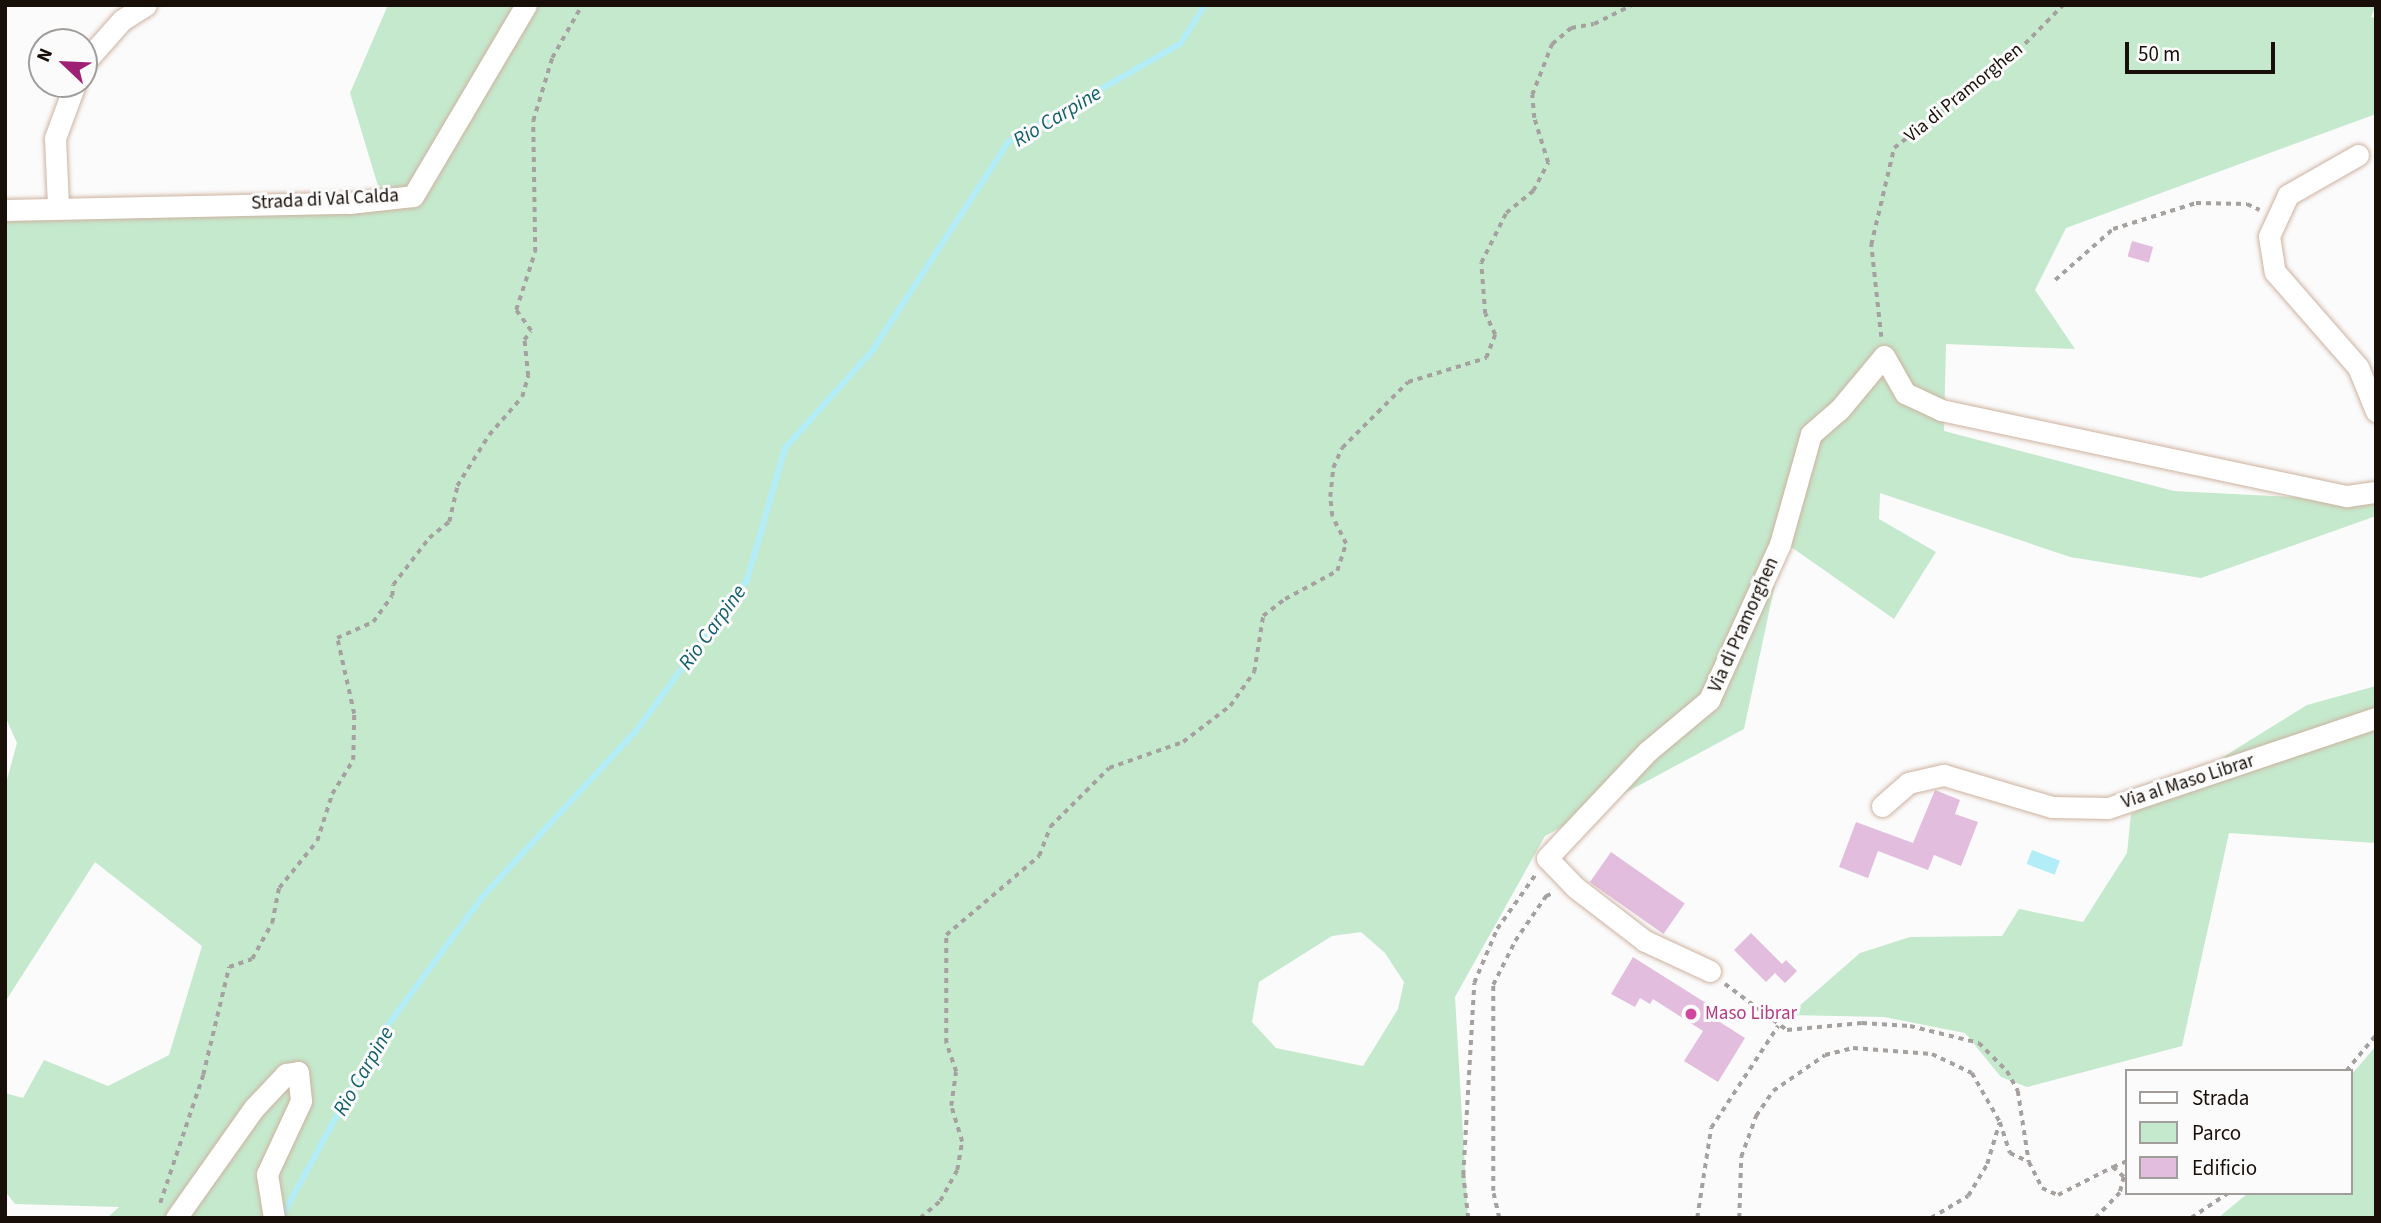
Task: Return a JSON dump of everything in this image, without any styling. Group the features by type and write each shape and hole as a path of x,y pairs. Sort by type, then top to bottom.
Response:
{"street":[{"path":"98,47 122,20 146,5"},
{"name":"Strada di Val Calda","path":"58,205 349,203 413,196 526,5"},
{"path":"5,210 58,205 55,138 70,98"},
{"path":"2358,155 2288,195 2274,216 2269,236 2275,272 2358,367 2376,411"},
{"path":"1884,356 1905,393 1941,410 2347,496 2376,492"},
{"name":"Via di Pramorghen","path":"1547,858 1648,751 1709,700 1780,544 1811,434 1839,410 1884,356"},
{"name":"Via al Maso Librar","path":"1882,806 1908,783 1944,775 2052,807 2108,808 2376,718"},
{"path":"1547,858 1575,887 1645,941 1710,971"},
{"path":"167,1212 254,1108 286,1074 298,1072 301,1101 267,1174 272,1214"}],"path":[{"path":"167,1212 229,967 252,960 272,923 279,888 317,841 332,794 353,760 354,715 337,638 373,622 392,596 393,585 429,538 449,522 457,486 488,435 522,397 528,376 524,340 531,331 516,310 536,240 533,121 552,58 582,5"},
{"path":"920,1218 940,1201 957,1170 962,1142 951,1105 956,1072 946,1043 946,935 1039,856 1050,828 1109,768 1182,742 1230,706 1254,672 1263,617 1285,599 1337,571 1346,544 1332,516 1330,497 1333,468 1342,447 1408,382 1486,358 1495,335 1485,314 1481,263 1506,213 1533,191 1548,163 1534,118 1532,95 1552,44 1571,28 1594,24 1632,5"},
{"name":"Via di Pramorghen","path":"1884,356 1871,245 1894,148 2011,58 2063,5"},
{"path":"2055,280 2113,229 2196,203 2246,204 2274,216"},
{"path":"1468,1218 1463,1175 1474,983 1497,929 1547,858"},
{"path":"1499,1218 1493,1191 1493,985 1546,896 1575,887"},
{"path":"1710,971 1778,1026 1787,1030 1862,1023 1910,1026 1979,1043 2007,1071 2018,1091 2029,1162 2042,1188 2059,1195 2126,1161"},
{"path":"1697,1218 1712,1128 1778,1026"},
{"path":"2348,1069 2376,1035"},
{"path":"1739,1218 1741,1157 1756,1116 1773,1091 1825,1055 1871,1046 1932,1054 1972,1073 2000,1122 2010,1153 2029,1162"},
{"path":"1931,1218 1968,1196 1987,1164 2000,1122"},
{"path":"2096,1218 2120,1193 2124,1177 2113,1167"},
{"path":"2191,1218 2225,1195"}],"green space":[{"path":"388,5 2376,5 2371,17 2376,18 2376,114 2066,228 2035,290 2075,349 1946,344 1944,431 2174,491 2376,501 2376,516 2201,578 2070,557 1880,493 1879,519 1936,552 1894,619 1784,542 1744,729 1545,836 1455,997 1468,1218 107,1218 119,1207 15,1204 5,1191 5,1093 23,1098 44,1060 108,1086 169,1055 202,946 95,862 5,1002 5,787 17,743 5,716 5,207 384,206 350,93","holes":["1361,932 1385,953 1404,982 1398,1009 1363,1066 1276,1048 1252,1022 1259,982 1332,936"]},
{"path":"2376,686 2376,843 2229,833 2182,1046 2027,1087 2001,1077 1965,1033 1884,1017 1789,1015 1860,953 1910,937 2002,936 2019,909 2083,922 2127,853 2131,814 2307,705"},
{"path":"2376,1046 2376,1218 2218,1218 2246,1195 2353,1195 2353,1073"}],"water":[{"path":"2032,850 2060,861 2055,875 2027,864"}],"building":[{"path":"2132,241 2153,247 2149,262 2128,256"},
{"path":"1935,790 1960,800 1955,814 1978,822 1961,866 1934,855 1928,870 1878,851 1868,878 1839,867 1856,822 1913,843"},
{"path":"1611,852 1685,904 1664,934 1590,882"},
{"path":"1751,933 1782,964 1786,960 1797,971 1785,983 1775,973 1766,982 1734,950"},
{"path":"1633,957 1717,1010 1712,1017 1745,1038 1718,1082 1684,1061 1703,1031 1653,999 1650,1004 1640,998 1635,1007 1611,994"}],"waterway":[{"name":"Rio Carpine","path":"281,1218 382,1033 483,896 636,731 747,580 785,448 872,351 1008,142 1180,44 1205,5"}],"place":[{"name":"Maso Librar","path":"1691,1014"}]}
